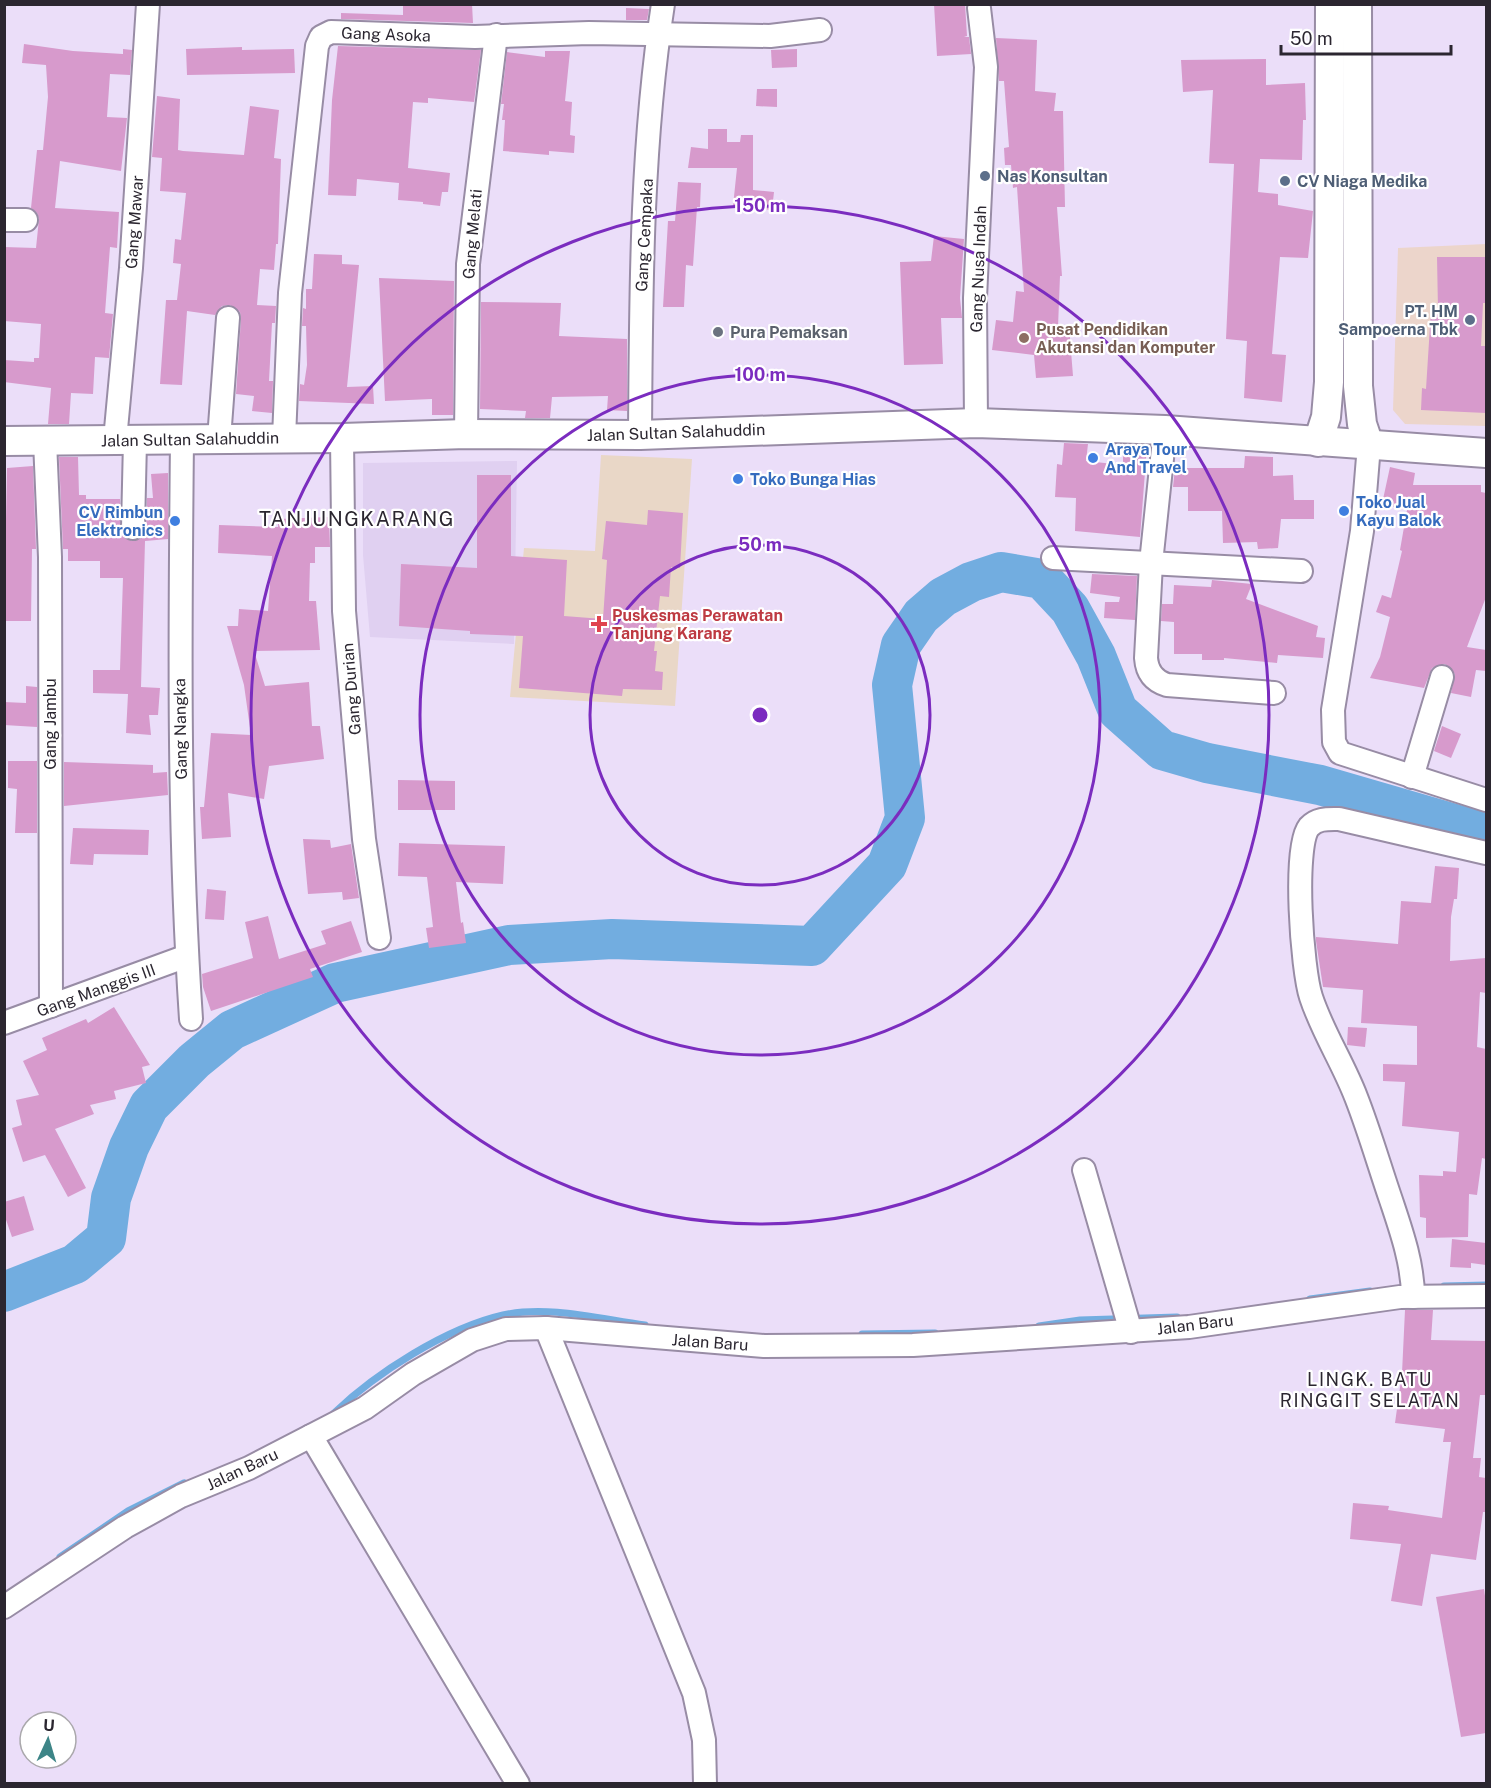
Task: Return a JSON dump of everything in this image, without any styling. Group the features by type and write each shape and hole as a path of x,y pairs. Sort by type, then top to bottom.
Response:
{"main road":[{"path":"1318,442 1326,417 1329,382 1330,4"},
{"path":"1357,4 1358,386 1362,424 1358,445"},
{"name":"Jalan Sultan Salahuddin","path":"4,441 342,438 466,434 640,435 976,423 1165,430 1486,453"}],"street":[{"name":"Gang Mawar","path":"133,528 125,441 131,268 148,4"},
{"name":"Gang Cempaka","path":"640,435 641,286 651,107 663,4"},
{"name":"Gang Nusa Indah","path":"976,423 975,298 986,67 979,8"},
{"name":"Gang Asoka","path":"284,438 290,293 317,46 321,36 331,32 770,36 820,30"},
{"name":"Gang Melati","path":"466,434 468,264 496,35"},
{"path":"219,439 228,318"},
{"path":"1165,430 1151,563 1146,658 1153,677 1171,685 1274,693"},
{"name":"Gang Durian","path":"342,438 344,611 364,839 379,938"},
{"name":"Gang Nangka","path":"182,440 178,649 182,879 191,1019"},
{"name":"Gang Jambu","path":"45,441 50,568 51,1006"},
{"path":"1358,445 1361,536 1335,691 1333,737 1340,753 1486,800"},
{"path":"1053,558 1302,571"},
{"path":"1412,777 1442,677"},
{"path":"1413,1289 1403,1236 1356,1096 1311,998 1304,967 1299,916 1306,835 1314,823 1323,819 1339,819 1486,853"},
{"name":"Gang Manggis III","path":"4,1023 187,956"},
{"path":"1084,1170 1128,1320"},
{"name":"Jalan Baru","path":"4,1607 125,1527 181,1496 249,1468 364,1408 413,1374 472,1340 506,1329 546,1328 764,1346 913,1345 1128,1320 1189,1327 1413,1289 1486,1296"},
{"path":"546,1328 693,1693 704,1740 705,1784"},
{"path":"311,1436 518,1784"}],"shaded area":[{"path":"1486,244 1486,426 1405,424 1393,410 1398,248"},
{"name":"Puskesmas Perawatan Tanjung Karang","path":"601,455 692,459 675,706 510,697 524,548 595,551"},
{"path":"517,461 514,644 370,637 363,555 363,463"}],"building":[{"path":"403,4 472,4 473,23 341,19 341,13 403,15"},
{"path":"934,4 965,4 967,36 964,37 969,37 971,54 937,56"},
{"path":"626,8 649,9 647,20 626,20"},
{"path":"996,38 1037,40 1035,91 1056,93 1054,111 1063,111 1065,207 1057,207 1062,276 1060,276 1058,327 1069,326 1073,376 1036,378 1034,355 992,350 996,320 1013,322 1016,291 1024,292 1017,187 1013,188 1011,165 1005,165 1004,148 1009,147 1004,81 999,81"},
{"path":"24,44 73,51 123,54 123,49 132,50 130,75 110,74 107,117 127,118 121,171 60,161 55,208 119,212 117,248 110,247 105,313 113,314 109,358 95,357 93,394 71,393 69,424 48,424 51,388 4,382 4,360 34,362 34,358 39,358 41,324 4,321 4,247 36,248 39,219 37,213 31,208 37,150 43,150 48,97 46,65 22,63"},
{"path":"338,46 481,50 474,102 428,98 428,103 413,102 408,168 450,173 448,192 442,192 440,206 398,200 399,183 357,179 356,196 328,195 332,100"},
{"path":"242,47 242,50 294,49 295,73 187,75 186,49"},
{"path":"797,49 797,67 772,68 771,50"},
{"path":"545,51 570,51 565,101 572,102 570,135 575,136 574,153 549,151 549,155 503,151 505,120 502,120 504,104 501,104 507,52 545,57"},
{"path":"1266,59 1266,85 1305,83 1306,120 1303,120 1302,160 1260,159 1258,192 1278,194 1278,205 1313,211 1308,258 1280,257 1272,354 1286,355 1282,402 1244,398 1247,341 1226,339 1234,164 1209,163 1213,90 1183,92 1181,60"},
{"path":"757,89 777,89 777,107 756,106"},
{"path":"157,96 180,99 178,150 183,151 244,155 250,106 279,110 274,158 281,159 278,244 276,244 274,270 260,269 257,305 276,306 275,323 272,323 269,381 273,381 272,413 252,411 254,396 236,394 241,319 240,312 230,305 222,306 215,315 187,311 182,385 160,384 166,300 177,300 181,264 173,263 175,239 181,240 186,193 160,191 162,158 152,157"},
{"path":"708,129 727,129 727,142 740,142 741,135 753,135 753,190 774,192 772,210 733,206 737,168 688,168 691,147 708,149"},
{"path":"678,182 701,183 693,266 686,265 684,307 663,307 668,221 675,221"},
{"path":"934,236 964,239 960,298 962,318 941,318 943,364 904,365 900,262 931,261"},
{"path":"314,254 342,255 342,264 359,265 347,387 373,386 374,404 299,401 300,384 304,385 307,365 306,326 302,326 303,308 306,309 306,289 312,289"},
{"path":"1437,257 1486,257 1486,303 1483,303 1481,346 1485,346 1486,413 1421,410 1422,388 1426,389 1431,310 1438,310"},
{"path":"379,278 454,281 453,415 432,415 432,399 385,401"},
{"path":"481,302 561,303 559,336 627,339 627,411 607,410 608,396 552,397 550,418 525,418 526,411 480,409"},
{"path":"1064,443 1088,444 1086,461 1123,465 1123,445 1147,446 1140,537 1075,531 1076,498 1055,497 1057,464 1062,465"},
{"path":"1245,456 1273,457 1273,476 1293,475 1294,500 1314,500 1314,519 1281,519 1278,548 1258,549 1257,542 1223,543 1222,511 1188,511 1188,487 1173,487 1175,468 1244,468"},
{"path":"59,457 78,457 79,495 86,495 86,499 120,499 121,534 132,541 140,539 146,529 147,498 153,498 151,474 168,473 168,539 145,541 141,687 160,688 158,715 149,715 151,735 126,733 128,694 93,693 93,670 120,670 123,578 100,578 100,561 68,561 68,549 63,549"},
{"path":"33,466 36,549 32,549 31,621 4,621 7,468"},
{"path":"1390,467 1415,473 1413,485 1481,485 1481,492 1486,493 1486,597 1467,647 1486,650 1486,671 1476,670 1471,697 1451,693 1455,674 1445,664 1432,668 1424,688 1370,678 1380,657 1390,617 1376,612 1382,595 1391,598 1402,551 1400,550 1407,510 1382,504"},
{"path":"477,475 511,475 511,556 567,560 564,616 603,619 607,560 602,559 606,521 647,525 648,510 683,513 680,568 671,567 669,597 660,596 654,651 657,651 655,671 663,672 662,690 623,689 622,696 519,688 523,636 470,634 470,631 399,626 401,564 477,568"},
{"path":"329,517 330,547 315,547 315,563 310,563 309,601 316,601 320,650 254,651 265,686 309,682 312,726 320,726 324,759 269,766 264,799 228,793 231,837 202,839 200,807 204,807 211,733 251,735 244,685 227,626 238,626 239,609 268,611 272,556 218,553 219,525 278,527 278,519"},
{"path":"1092,574 1137,576 1135,620 1104,618 1105,602 1119,602 1120,597 1090,593"},
{"path":"1212,580 1252,584 1246,599 1318,626 1316,637 1325,638 1323,658 1278,655 1277,663 1224,658 1224,660 1202,660 1202,654 1174,654 1174,622 1161,621 1162,604 1173,604 1174,585 1211,587"},
{"path":"26,686 37,687 37,727 4,725 4,702 26,703"},
{"path":"1442,726 1461,734 1451,758 1434,751"},
{"path":"8,761 37,761 37,833 15,833 17,789 8,788"},
{"path":"64,762 153,765 153,773 167,772 168,795 64,806"},
{"path":"398,780 455,781 455,810 398,810"},
{"path":"73,828 149,830 148,855 94,854 93,865 70,864"},
{"path":"303,839 330,840 331,848 351,844 359,898 343,900 342,892 308,894"},
{"path":"399,843 505,846 503,884 456,882 466,943 429,948 426,928 433,927 427,877 398,876"},
{"path":"1435,866 1459,868 1457,899 1454,899 1451,917 1450,961 1486,958 1486,993 1480,992 1477,1047 1486,1049 1486,1159 1482,1158 1477,1195 1469,1194 1468,1237 1426,1238 1426,1218 1420,1217 1419,1175 1443,1176 1443,1171 1456,1172 1459,1132 1402,1126 1405,1082 1383,1081 1383,1064 1417,1065 1417,1026 1361,1023 1363,990 1323,987 1316,941 1316,937 1398,944 1401,901 1431,903"},
{"path":"207,889 226,891 224,920 205,919"},
{"path":"268,916 279,959 326,944 321,931 351,921 362,952 310,969 313,977 211,1011 203,987 202,974 253,958 245,922"},
{"path":"114,1007 150,1065 142,1067 146,1083 114,1091 116,1099 90,1105 94,1114 55,1129 86,1188 68,1197 45,1155 23,1162 12,1128 22,1125 16,1100 39,1095 23,1061 47,1050 42,1038 86,1019 88,1023"},
{"path":"1348,1027 1367,1028 1365,1047 1347,1045"},
{"path":"24,1196 34,1230 12,1237 4,1214 4,1202"},
{"path":"1452,1239 1486,1243 1486,1265 1471,1263 1471,1268 1450,1267"},
{"path":"1405,1310 1433,1310 1431,1340 1486,1341 1486,1395 1480,1395 1473,1458 1481,1458 1479,1477 1486,1478 1486,1512 1483,1512 1476,1560 1431,1554 1422,1606 1391,1601 1401,1544 1350,1539 1353,1503 1389,1506 1388,1510 1442,1518 1451,1442 1443,1442 1445,1429 1395,1423 1402,1373"},
{"path":"1484,1589 1486,1603 1486,1733 1461,1737 1436,1597"}],"waterway":[{"path":"4,1292 75,1264 106,1238 111,1198 129,1147 149,1106 194,1061 232,1030 335,983 509,945 612,939 812,946 887,865 905,818 892,685 901,645 921,616 943,597 971,582 1001,572 1042,579 1070,609 1096,656 1118,711 1162,750 1207,763 1320,785 1486,833"},
{"path":"1444,1286 1486,1285"},
{"path":"1310,1299 1370,1291"},
{"path":"334,1413 370,1383 413,1354 458,1330 481,1321 520,1312 556,1312 645,1325"},
{"path":"1039,1326 1080,1320 1177,1317"},
{"path":"862,1334 935,1333"},
{"path":"60,1557 128,1511 184,1483"}],"place":[{"name":"Nas Konsultan","path":"985,176"},
{"name":"CV Niaga Medika","path":"1285,181"},
{"name":"PT. HM Sampoerna Tbk","path":"1470,320"},
{"name":"Pura Pemaksan","path":"718,332"},
{"name":"Pusat Pendidikan Akutansi dan Komputer","path":"1024,338"},
{"name":"Araya Tour And Travel","path":"1093,458"},
{"name":"Toko Bunga Hias","path":"738,479"},
{"name":"Toko Jual Kayu Balok","path":"1344,511"},
{"name":"CV Rimbun Elektronics","path":"175,521"},
{"name":"Puskesmas Perawatan Tanjung Karang","path":"599,624"}],"district":[{"name":"TANJUNGKARANG","path":"357,519"},
{"name":"LINGK. BATU RINGGIT SELATAN","path":"1370,1390"}]}
